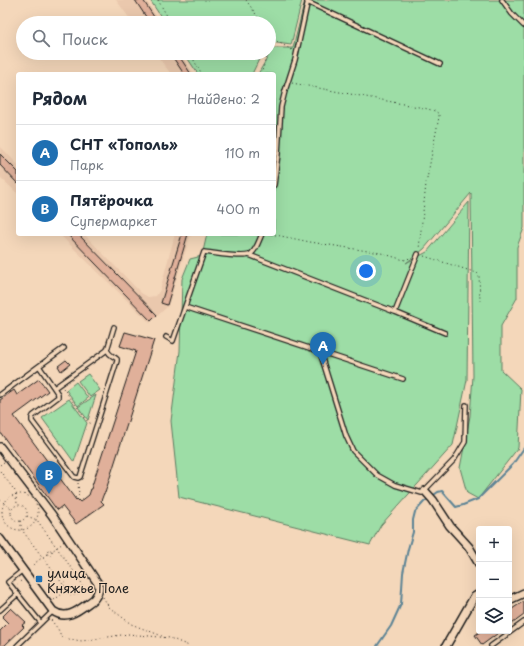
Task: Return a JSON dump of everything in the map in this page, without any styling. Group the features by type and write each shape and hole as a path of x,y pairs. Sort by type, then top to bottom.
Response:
{"street":[{"path":"0,447 52,515 99,585 99,590 94,599 68,616 51,614 48,604 0,539"},
{"path":"428,495 450,526 469,547 478,562"},
{"path":"512,599 524,593"},
{"path":"446,646 476,596"}],"lane":[{"path":"502,0 512,14 524,26"},
{"path":"276,170 281,107 297,52 308,1 440,64"},
{"path":"249,255 255,249 261,236"},
{"path":"166,337 173,341 204,252 241,256 249,255 445,333"},
{"path":"394,312 418,254"},
{"path":"185,307 403,379"},
{"path":"54,388 107,350 114,327"},
{"path":"0,395 64,348"},
{"path":"39,366 58,394 58,397 34,416 32,420 74,477 78,478 80,477 117,360 115,357 110,355 107,350"},
{"path":"320,352 346,436 353,451 377,475 395,485 428,495 454,460 465,442 466,405"},
{"path":"23,570 8,582 41,623"},
{"path":"0,610 18,594"},
{"path":"17,646 51,614"},
{"path":"491,646 524,622"}],"path":[{"path":"158,0 167,16"},
{"path":"246,0 257,16"},
{"path":"276,40 297,52"},
{"path":"194,60 201,72"},
{"path":"261,72 265,60"},
{"path":"276,235 381,253 404,260 412,258 418,254 426,184 439,117 439,114 435,111 424,108 288,82"},
{"path":"418,254 476,273 479,276 480,281 480,301"},
{"path":"59,384 88,422 96,426"},
{"path":"0,471 15,491 18,504"},
{"path":"75,498 79,495 78,478"},
{"path":"22,494 28,496 33,499 36,504 38,510 37,520 27,529 16,530 6,523 2,513 5,504 10,498 16,495 22,494"},
{"path":"0,500 12,508"},
{"path":"20,521 12,517 12,508 15,505 23,505 28,512 27,516"},
{"path":"20,521 22,530 66,591 70,594 78,593 82,588 82,582 37,520 27,516"},
{"path":"20,521 27,516"},
{"path":"34,565 47,554 48,550 52,551 68,539"},
{"path":"47,554 51,555 52,551"},
{"path":"64,587 65,582 69,578 75,577 80,580"},
{"path":"48,604 66,591"},
{"path":"102,595 109,608 131,624 164,637"},
{"path":"51,614 62,638 82,641 128,634 170,638 189,646"}],"shaded area":[{"path":"116,0 146,0 156,16 128,16"},
{"path":"160,60 185,60 193,72 169,72"},
{"path":"0,146 16,163 16,192 0,177"},
{"path":"61,236 86,236 141,293 148,297 156,296 160,290 174,236 190,236 168,306 150,323"}],"green space":[{"path":"150,0 302,0 291,45 276,43 276,16 160,16"},
{"path":"305,0 524,0 524,228 517,247 517,298 501,326 501,370 521,389 518,448 478,499 467,493 460,468 470,416 473,376 471,193 424,249 406,263 427,252 469,202 467,380 453,445 381,525 370,545 179,497 171,421 180,351 182,279 190,259 202,256 207,236 276,236 276,72 259,72 266,60 276,60 276,48 293,48"},
{"path":"189,60 259,60 253,72 197,72"},
{"path":"88,374 100,390 90,397 78,381"},
{"path":"76,382 88,398 78,406 66,390"},
{"path":"96,395 88,420 78,407"},
{"path":"69,399 87,423 74,462 42,418"}],"building":[{"path":"135,0 143,0 153,16 145,16"},
{"path":"175,60 182,60 190,72 183,72"},
{"path":"0,154 16,170 16,182 0,165"},
{"path":"69,236 80,236 157,315 151,321"},
{"path":"181,236 187,236 167,305 161,303"},
{"path":"125,332 154,340 105,493 101,501 104,504 76,524 62,506 57,510 0,432 0,400 14,390 17,395 39,379 48,391 14,416 76,500 77,499 80,502 89,495 136,351 120,346"},
{"path":"66,360 70,364 61,371 58,366"},
{"path":"524,601 524,615 512,624 512,609"},
{"path":"11,608 26,622 22,625 24,627 4,646 0,646 0,631 8,623 2,617"},
{"path":"476,634 497,634 482,645 475,635"}],"waterway":[{"path":"377,646 391,626 401,604 403,573 413,532 415,512 424,502 438,492 442,491 456,507 478,499 513,464 524,448"}],"place":[{"name":"СНТ «Тополь»","path":"323,365"},
{"name":"Пятёрочка","path":"49,494"},
{"name":"улица Княжье Поле","path":"39,579"}]}
